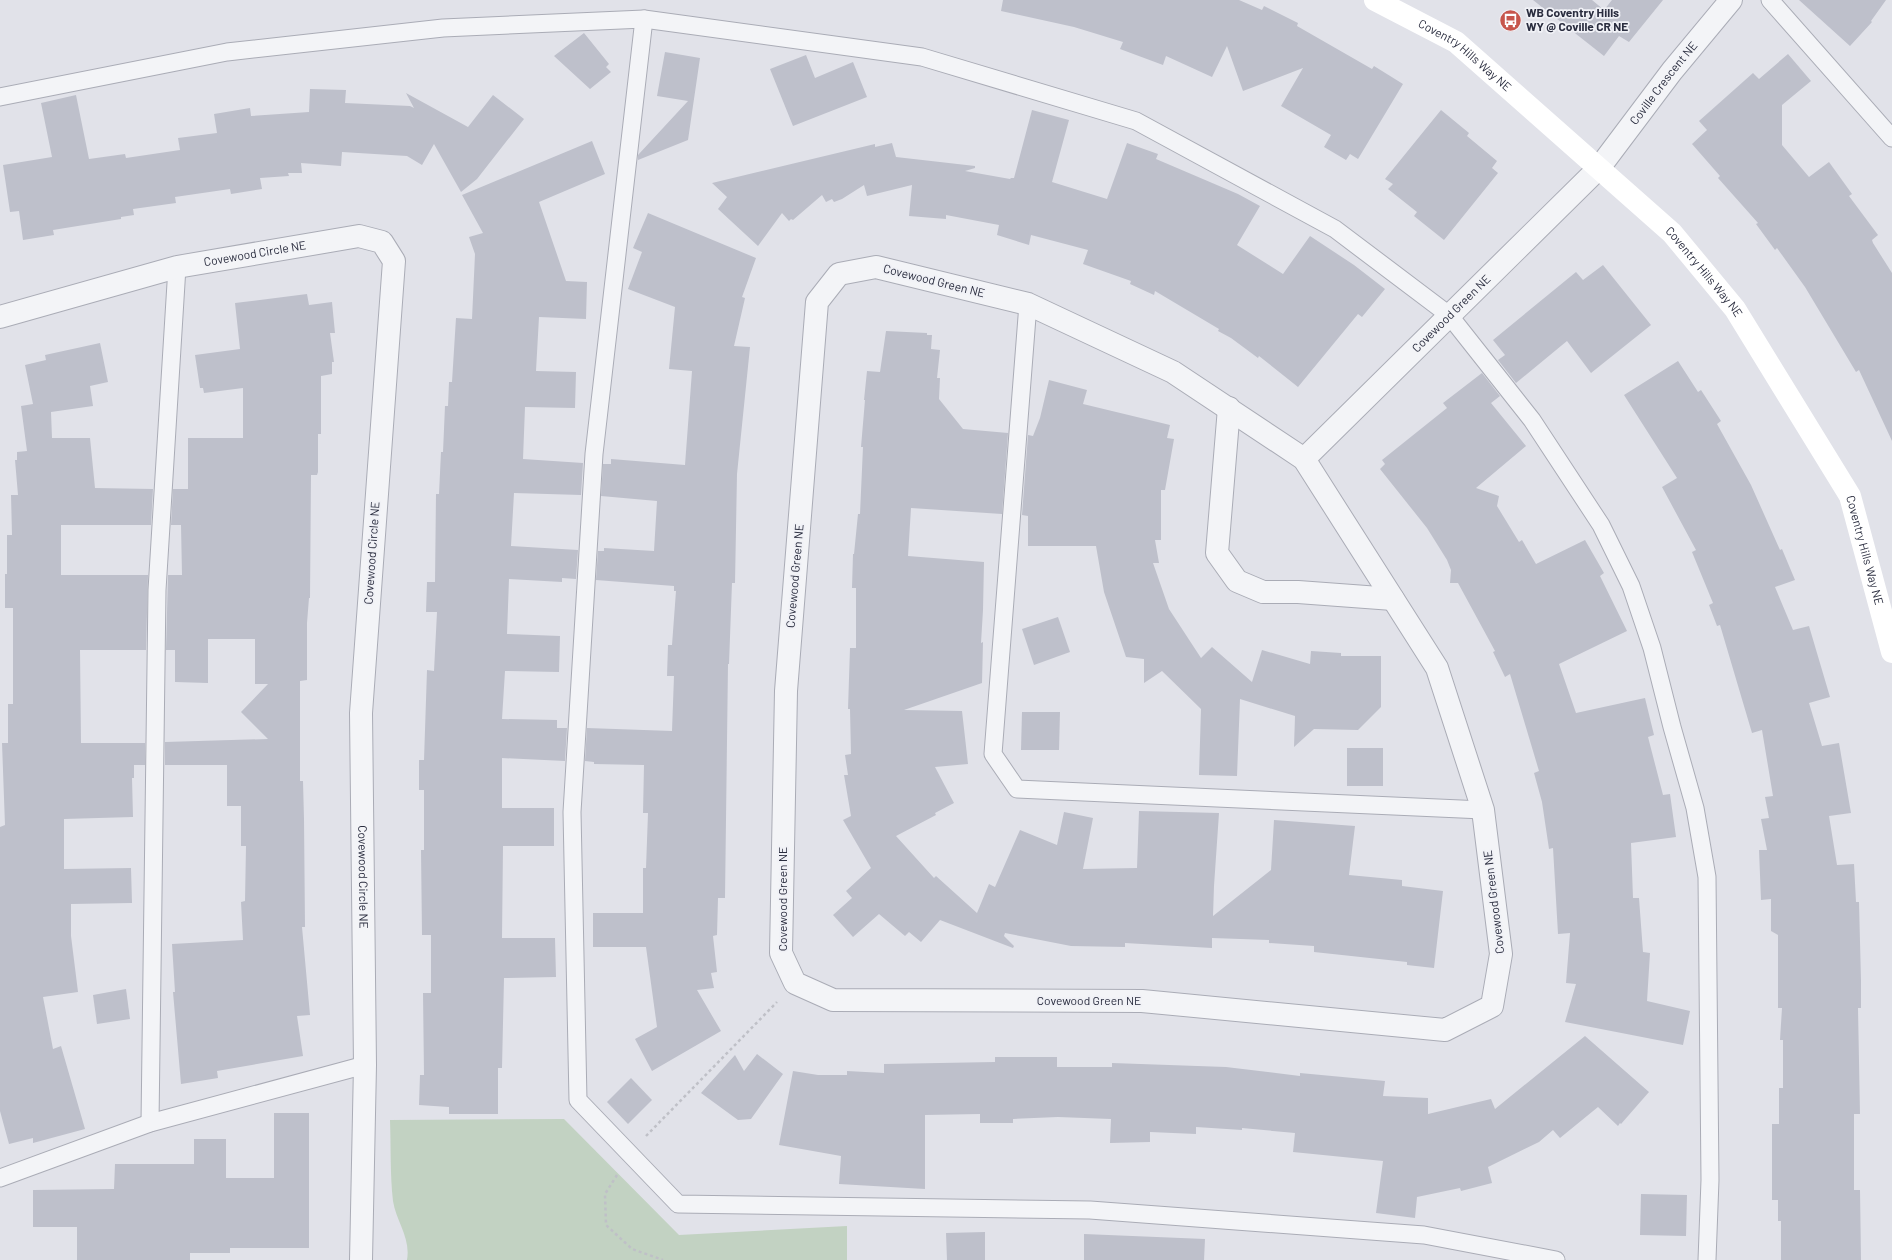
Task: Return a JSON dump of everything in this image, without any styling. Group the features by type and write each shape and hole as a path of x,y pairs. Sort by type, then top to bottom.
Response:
{"street":[{"name":"Coventry Hills Way NE","path":"1375,0 1456,42 1672,233 1735,309 1850,496 1892,652"},
{"name":"Coville Crescent NE","path":"1599,168 1672,71 1731,0"},
{"name":"Covewood Green NE","path":"1304,459 1599,168"},
{"name":"Covewood Circle NE","path":"0,317 177,267 359,236 382,242 394,261 360,713 365,1065 361,1260"},
{"name":"Covewood Green NE","path":"876,267 1028,304 1173,372 1304,459 1437,668 1482,810 1501,954 1492,1006 1445,1030 1142,1001 833,1000 795,983 781,953 786,690 817,302 839,274 876,267"},
{"path":"1229,408 1217,553 1237,581 1263,592 1298,592 1393,599"}],"lane":[{"path":"1770,0 1892,138"},
{"path":"644,19 594,454 572,812 578,1100 628,1154 678,1204 1090,1210 1424,1235 1556,1260"},
{"path":"0,97 228,52 443,28 644,19 922,57 1136,121 1335,229 1449,315 1532,420 1601,525 1631,586 1652,648 1695,808 1707,877 1710,1180 1707,1260"},
{"path":"150,1123 157,590 177,267"},
{"path":"1028,304 993,754 1017,789 1482,810"},
{"path":"0,1178 150,1123 365,1065"}],"path":[{"path":"663,1260 632,1250 606,1225 606,1194 628,1154 795,983"}],"green space":[{"path":"564,1119 679,1235 847,1226 847,1260 407,1260 407,1244 393,1201 390,1120"}],"building":[{"path":"1003,0 1239,0 1262,10 1264,6 1298,23 1297,26 1372,69 1374,66 1403,84 1358,159 1350,154 1346,160 1324,147 1331,135 1281,106 1303,68 1243,91 1227,46 1212,77 1166,56 1163,65 1120,49 1123,42 1074,27 1001,11"},
{"path":"1533,0 1592,0 1604,10 1612,0 1663,0 1629,42 1619,36 1604,56"},
{"path":"1799,0 1886,0 1871,21 1872,22 1850,46"},
{"path":"584,33 609,64 606,67 611,72 590,89 554,56"},
{"path":"665,52 700,58 688,140 638,160 638,155 688,101 657,96"},
{"path":"1788,54 1811,81 1782,105 1782,145 1809,177 1829,162 1852,194 1849,196 1878,235 1872,240 1873,243 1892,273 1892,441 1859,370 1856,372 1805,287 1777,248 1775,250 1756,224 1758,223 1718,178 1720,176 1692,144 1707,130 1699,121 1753,73 1759,79"},
{"path":"806,55 815,78 853,62 867,97 793,126 770,69"},
{"path":"310,89 346,90 345,103 410,106 414,108 406,93 468,127 493,95 524,119 477,179 461,192 434,144 422,165 407,156 342,152 341,166 301,163 302,173 288,173 289,176 260,178 262,189 231,194 230,189 175,197 176,203 133,209 134,215 121,217 121,219 53,230 54,235 23,240 19,211 10,212 3,165 52,157 41,103 76,95 89,159 125,154 126,158 180,150 178,138 217,133 214,114 250,108 251,116 309,112"},
{"path":"1032,110 1069,120 1052,182 1107,199 1127,143 1158,154 1156,159 1238,194 1260,206 1237,245 1283,274 1310,236 1354,265 1385,289 1362,317 1358,314 1298,387 1259,356 1258,358 1231,338 1218,331 1219,329 1155,291 1154,295 1130,284 1131,281 1083,264 1088,250 1031,235 1029,245 997,235 999,225 946,215 946,219 909,216 912,185 867,196 864,185 842,199 834,202 832,199 826,202 822,195 793,220 791,219 789,221 782,213 758,246 718,209 727,197 712,183 875,144 875,147 892,143 896,157 975,166 975,168 965,171 1010,179 1014,178"},
{"path":"1441,110 1469,133 1467,136 1497,161 1492,168 1498,173 1444,240 1414,216 1417,212 1388,189 1393,184 1385,179"},
{"path":"592,141 605,174 539,202 566,281 587,282 586,319 539,317 536,371 576,372 575,408 525,407 523,459 583,463 581,495 514,493 511,546 578,550 576,579 562,578 562,582 509,579 507,634 560,636 559,672 505,671 502,719 557,720 557,728 567,728 565,761 502,758 502,808 554,808 554,846 503,846 502,938 555,938 556,977 504,978 502,1068 498,1068 498,1114 449,1114 449,1107 419,1105 420,1075 424,1075 423,993 431,993 431,935 422,935 421,850 424,850 424,790 419,790 419,760 424,760 427,670 434,671 437,612 426,612 427,582 435,582 436,494 439,494 445,406 448,406 449,382 452,382 456,318 472,319 475,254 469,237 483,233 462,195"},
{"path":"648,213 756,258 742,297 745,298 734,346 750,347 737,474 735,583 732,583 728,664 725,898 718,898 717,935 713,936 717,972 711,973 714,988 697,990 721,1031 652,1071 635,1039 657,1027 646,947 593,947 593,913 643,913 643,868 646,868 648,813 643,813 644,765 594,764 594,762 585,761 587,728 672,731 674,676 667,676 668,645 672,645 676,591 674,591 674,586 596,580 598,551 604,551 604,548 654,551 657,501 601,496 603,464 611,464 611,459 685,465 692,371 669,369 675,307 628,289 642,252 633,248"},
{"path":"1603,265 1651,325 1591,373 1567,341 1516,383 1498,360 1505,355 1493,340 1576,272 1583,280"},
{"path":"307,294 309,305 332,302 335,333 330,333 334,362 332,362 332,374 321,376 321,434 318,434 318,472 317,475 311,475 310,598 307,623 307,680 300,681 300,781 303,781 305,927 302,927 310,1015 297,1016 303,1056 217,1071 218,1078 181,1084 173,992 175,992 172,944 243,940 241,902 245,901 246,846 241,846 241,806 227,806 227,765 165,765 165,742 268,739 241,712 268,684 255,684 255,639 208,639 208,683 175,682 175,650 166,650 168,575 182,575 181,525 171,525 173,489 188,489 188,438 243,438 243,388 204,393 203,388 200,388 195,355 240,349 235,303"},
{"path":"886,331 927,333 927,335 932,335 931,349 940,350 937,378 940,378 939,399 963,429 1008,433 1002,514 911,508 908,556 984,562 981,643 983,642 982,683 904,710 962,711 968,764 935,767 954,803 935,813 936,815 896,836 934,878 936,876 977,913 989,884 995,887 1020,830 1057,845 1064,812 1093,818 1083,869 1137,868 1139,811 1219,813 1213,916 1271,870 1274,820 1355,826 1349,875 1402,880 1402,886 1443,891 1434,968 1407,965 1407,962 1314,952 1314,946 1269,943 1269,940 1212,938 1212,948 1125,943 1125,947 1071,946 1005,933 1004,936 1014,946 1013,948 940,920 921,942 909,932 905,936 879,914 853,937 833,915 852,898 846,891 871,868 843,820 851,816 844,775 848,775 845,755 851,754 850,709 848,709 850,648 856,648 856,588 852,588 853,554 858,514 860,514 863,447 861,447 864,400 867,371 880,372"},
{"path":"100,343 108,382 90,386 93,406 51,412 52,438 90,438 95,488 153,489 151,525 61,525 61,575 148,575 146,650 80,650 81,743 145,743 145,765 134,765 134,778 132,778 133,817 64,819 64,869 131,868 132,903 71,904 71,936 78,992 43,997 53,1049 61,1046 85,1129 33,1143 33,1138 9,1144 0,1111 0,827 5,825 2,743 8,743 8,704 13,704 13,608 5,608 5,574 7,574 7,535 12,535 11,495 18,495 15,460 17,460 17,452 27,451 21,406 33,404 25,365 46,360 45,355"},
{"path":"1678,361 1698,392 1701,390 1721,421 1717,424 1751,485 1780,550 1782,549 1795,580 1775,587 1793,630 1809,626 1830,697 1809,703 1822,746 1839,743 1851,813 1829,816 1837,865 1854,864 1856,902 1859,902 1861,981 1861,1008 1858,1008 1860,1114 1854,1114 1854,1190 1860,1190 1861,1260 1781,1260 1781,1221 1778,1221 1778,1200 1772,1200 1772,1124 1779,1124 1779,1088 1783,1088 1783,1040 1780,1040 1782,1008 1778,1008 1778,935 1771,931 1771,899 1761,900 1759,850 1767,850 1761,819 1769,818 1765,797 1773,796 1762,730 1752,733 1720,625 1717,626 1709,605 1713,603 1692,552 1696,550 1662,487 1677,478 1624,395"},
{"path":"1482,373 1500,396 1491,403 1526,446 1476,488 1499,496 1497,506 1519,542 1522,540 1536,564 1585,540 1604,573 1600,576 1627,631 1559,664 1576,713 1645,698 1654,735 1648,737 1663,795 1670,794 1676,837 1631,843 1633,898 1639,898 1643,952 1650,953 1647,1001 1690,1011 1683,1045 1565,1022 1576,984 1566,983 1570,933 1558,934 1553,848 1549,849 1542,802 1534,773 1539,771 1510,674 1505,677 1493,652 1495,651 1458,583 1450,583 1451,570 1447,560 1427,528 1380,469 1385,464 1382,460 1447,408 1443,403"},
{"path":"1049,380 1087,390 1083,404 1170,425 1167,438 1174,439 1165,490 1161,490 1161,540 1155,540 1159,563 1153,563 1169,609 1201,658 1212,647 1252,682 1262,650 1310,664 1311,651 1341,653 1341,656 1381,656 1381,707 1358,730 1314,729 1294,747 1295,716 1240,699 1237,776 1199,775 1201,709 1162,671 1144,683 1144,659 1126,657 1104,592 1096,546 1028,546 1028,516 1022,515 1028,435 1033,436 1040,418"},
{"path":"1058,617 1070,652 1034,665 1022,629"},
{"path":"1022,712 1060,712 1059,750 1021,750"},
{"path":"1347,748 1383,748 1383,786 1347,786"},
{"path":"126,989 130,1019 97,1024 93,995"},
{"path":"1585,1036 1649,1092 1621,1124 1620,1123 1618,1126 1598,1107 1560,1138 1553,1130 1539,1142 1488,1167 1492,1183 1461,1191 1460,1188 1417,1197 1415,1218 1376,1213 1383,1161 1293,1152 1295,1133 1242,1128 1242,1130 1196,1127 1196,1134 1150,1132 1150,1142 1110,1143 1111,1119 1058,1117 1013,1119 1013,1123 980,1123 980,1114 925,1115 925,1189 839,1184 841,1156 779,1145 793,1071 818,1075 847,1075 847,1071 884,1073 884,1064 995,1062 995,1057 1057,1057 1057,1067 1112,1067 1112,1063 1226,1067 1300,1076 1300,1073 1385,1081 1383,1096 1428,1098 1428,1114 1491,1099 1495,1109"},
{"path":"757,1054 783,1074 751,1119 738,1120 701,1093 735,1055 744,1071"},
{"path":"631,1078 652,1100 628,1124 607,1102"},
{"path":"274,1113 309,1113 309,1248 230,1248 230,1253 190,1253 190,1260 77,1260 77,1227 33,1227 33,1190 114,1189 115,1164 194,1164 194,1139 226,1139 226,1178 274,1178"},
{"path":"1641,1194 1687,1195 1686,1236 1640,1235"},
{"path":"985,1232 985,1260 947,1260 946,1233"},
{"path":"1084,1234 1205,1239 1204,1260 1084,1260"}],"place":[{"name":"WB Coventry Hills WY @ Coville CR NE","path":"1510,20"}]}
